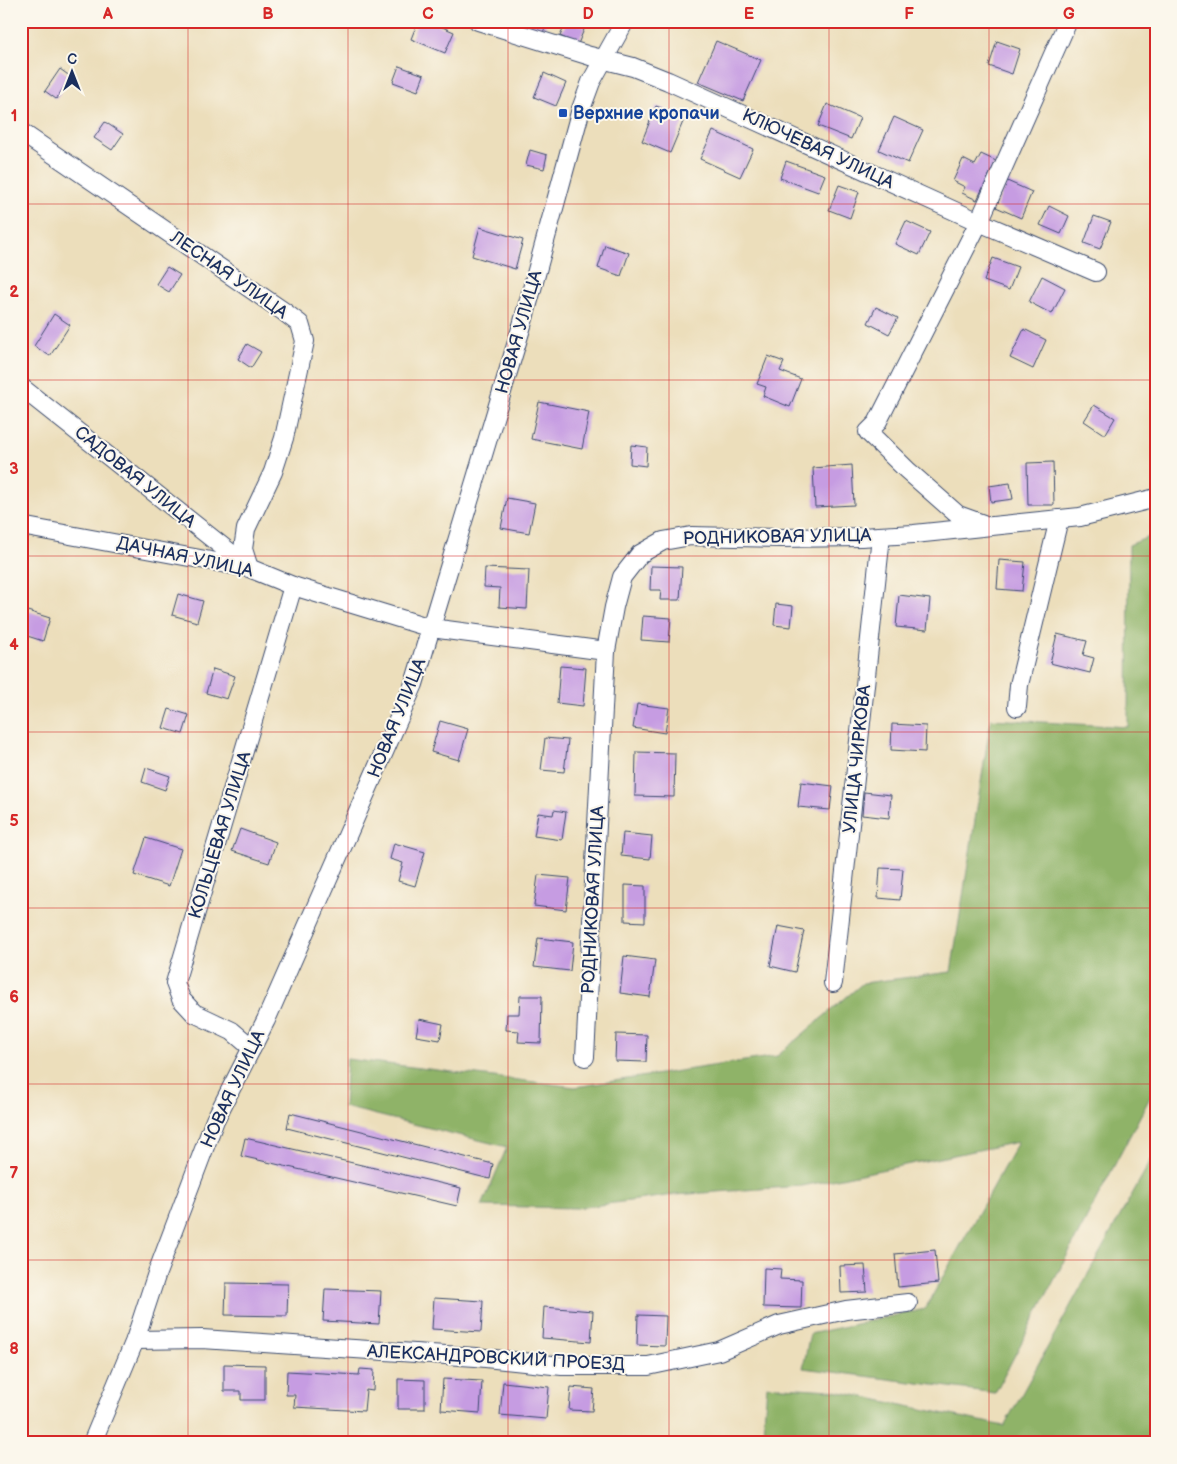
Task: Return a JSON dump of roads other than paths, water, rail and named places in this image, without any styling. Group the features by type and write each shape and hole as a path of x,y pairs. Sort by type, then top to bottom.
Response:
{"street":[{"name":"КЛЮЧЕВАЯ УЛИЦА","path":"478,21 604,60 634,67 668,80 979,222 1096,272"},
{"name":"НОВАЯ УЛИЦА","path":"92,1443 135,1340 157,1273 215,1120 266,1020 414,684 523,322 581,109 591,82 625,21"},
{"path":"988,526 958,515 868,432 877,423 979,222 1068,21"},
{"name":"ЛЕСНАЯ УЛИЦА","path":"21,132 300,324 305,341 284,438 273,472 246,529 243,549 249,568"},
{"name":"САДОВАЯ УЛИЦА","path":"21,387 249,568"},
{"name":"РОДНИКОВАЯ УЛИЦА","path":"585,1057 606,651 614,606 622,577 640,554 663,541 691,536 780,538 881,536 1080,516 1156,498"},
{"path":"1017,706 1019,685 1059,518"},
{"name":"ДАЧНАЯ УЛИЦА","path":"21,526 249,568 294,586 431,628 606,651"},
{"name":"УЛИЦА ЧИРКОВА","path":"833,983 881,536"},
{"name":"КОЛЬЦЕВАЯ УЛИЦА","path":"252,1048 232,1031 194,1012 181,998 175,983 294,586"},
{"name":"АЛЕКСАНДРОВСКИЙ ПРОЕЗД","path":"135,1340 202,1339 476,1357 562,1366 648,1366 719,1351 779,1325 846,1310 908,1303"}],"place":[{"name":"Верхние кропачи","path":"563,113"}]}
